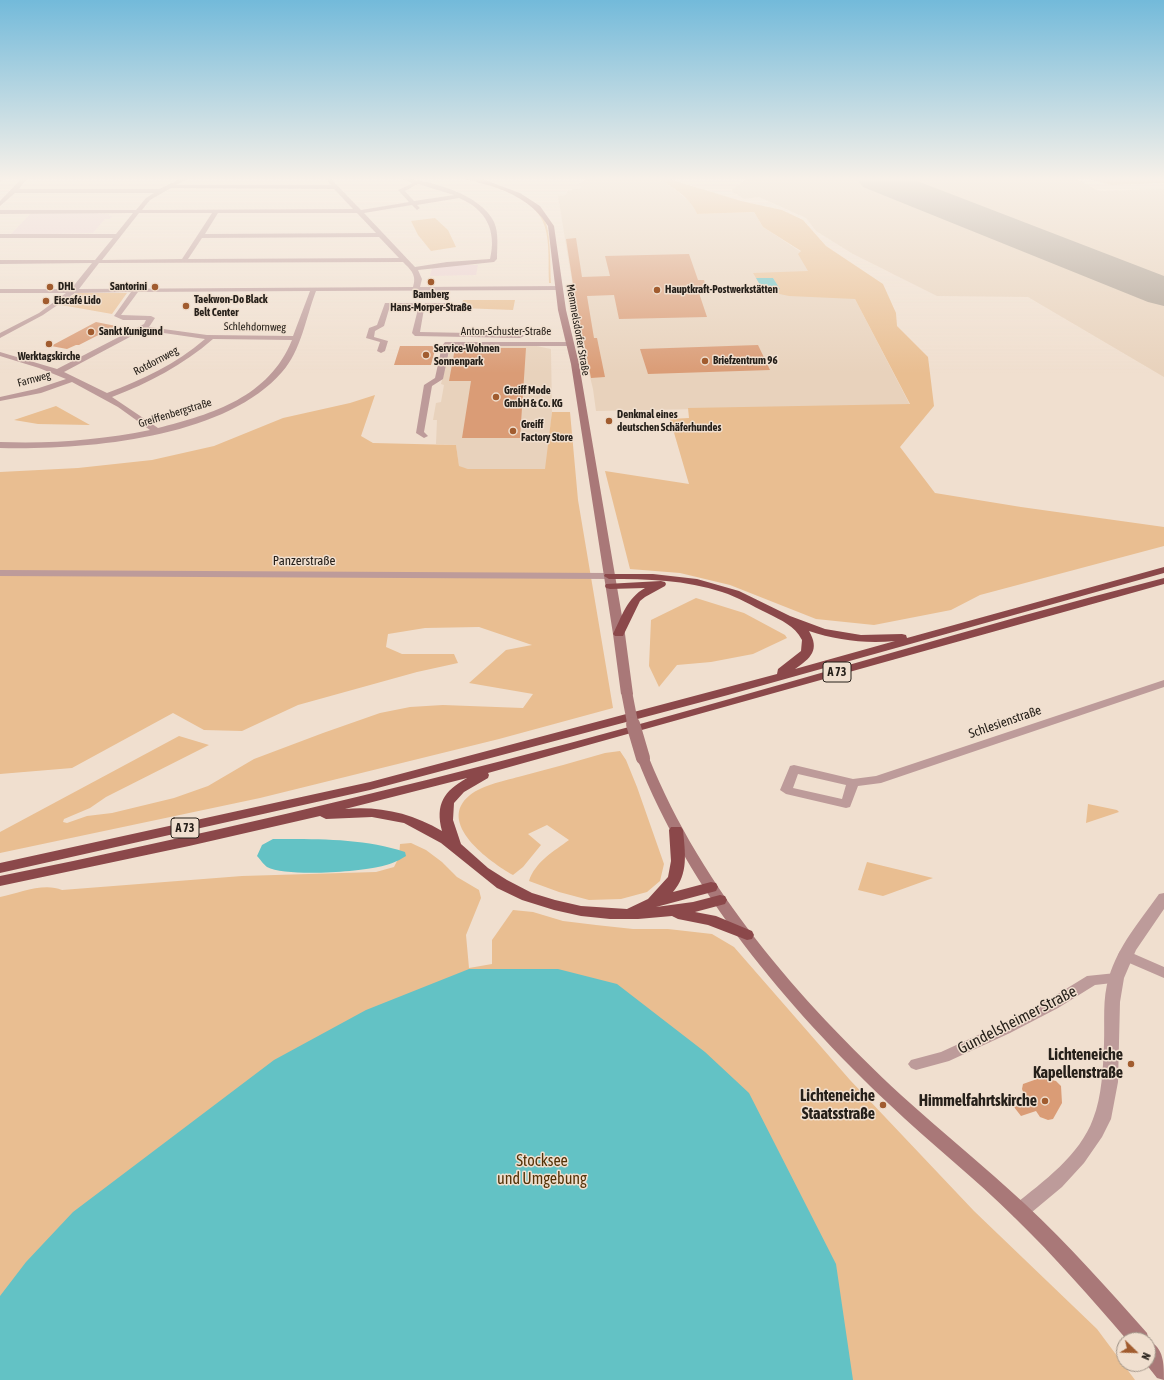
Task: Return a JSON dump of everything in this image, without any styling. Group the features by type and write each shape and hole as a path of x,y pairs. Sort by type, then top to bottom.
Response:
{"highway":[{"name":"A 73","path":"0,868 370,786 770,680 936,632 1164,570"},
{"path":"609,581 654,577 695,582 742,596 794,622 836,636 854,639 874,640 936,632"},
{"path":"609,581 668,584 695,582"},
{"name":"A 73","path":"0,881 295,817 505,764 1164,581"},
{"path":"619,634 626,620 628,609 635,600 645,592 668,584"},
{"path":"770,680 799,662 810,648 807,636 794,622"},
{"path":"456,847 445,820 446,807 451,798 458,790 471,781 505,764"},
{"path":"295,817 378,813 410,820 422,825 456,847 483,871 502,884 532,897 581,911 628,913 667,912 720,900"},
{"path":"649,904 666,893 677,877 676,830"},
{"path":"628,913 649,904 711,886"},
{"path":"667,912 711,920 747,935"}],"main road":[{"name":"Memmelsdorfer Straße","path":"553,243 559,288 582,410 609,581 619,634 630,715 643,758 655,788 676,830 720,900 779,978 846,1051 895,1099 1020,1211 1082,1273 1133,1332"},
{"path":"1156,1360 1164,1371"}],"street":[{"path":"0,336 41,314 73,291 112,243"},
{"path":"184,261 197,243"},
{"path":"389,243 414,269 419,277 416,289 423,301 416,333 520,336"},
{"path":"414,269 458,263 487,262 494,259 492,243"},
{"path":"0,262 405,260"},
{"path":"381,351 384,341 370,338 372,330 380,326 387,304 559,288"},
{"name":"Greiffenbergstraße","path":"0,445 31,446 78,444 121,438 157,430 216,412 257,391 280,370 296,338 314,289"},
{"path":"0,290 416,289"},
{"path":"58,372 147,325 151,318 124,318 117,316 136,290"},
{"path":"423,301 448,305"},
{"name":"Schlehdornweg","path":"143,328 211,337 296,338"},
{"name":"Rotdornweg","path":"107,396 162,372 183,360 211,337"},
{"name":"Anton-Schuster-Straße","path":"424,436 420,433 428,385 439,379 448,344 570,344"},
{"path":"0,354 34,363 73,379 107,396 157,430"},
{"name":"Farnweg","path":"0,399 38,391 73,379"},
{"name":"Panzerstraße","path":"0,573 609,581"},
{"name":"Schlesienstraße","path":"853,783 846,804 786,790 794,769 853,783 877,780 899,774 1164,683"},
{"path":"1020,1211 1048,1188 1082,1153 1101,1120 1106,1102 1112,1041 1113,996 1116,978 1125,956 1164,898"},
{"path":"1125,956 1164,972"},
{"name":"Gundelsheimer Straße","path":"916,1064 944,1056 1005,1029 1053,1004 1092,980 1116,978"}],"shaded area":[{"path":"566,243 788,243 801,252 855,299 910,405 596,411 593,389 582,344"},
{"path":"836,243 1164,243 1164,377 1028,297 937,296 853,254"},
{"path":"457,265 478,265 476,275 430,276 432,268"},
{"path":"451,345 532,345 551,349 552,412 546,469 468,469 459,467 456,445 436,444 437,420 433,420 436,403 441,402 444,385 441,384"}],"green space":[{"path":"425,243 454,243 456,247 431,251"},
{"path":"548,243 549,243 551,283 549,283"},
{"path":"789,243 824,243 883,284 896,313 897,326 928,357 934,406 900,447 935,493 1021,507 1164,527 1164,546 980,595 951,610 874,625 816,619 730,585 680,573 630,569 605,471 689,484 670,419 689,418 688,408 910,404 855,299 789,296 770,292 769,290 780,289 773,278 756,278 753,273 808,271 798,254 801,251"},
{"path":"76,293 127,293 112,314 61,305"},
{"path":"463,300 515,300 513,310 461,308"},
{"path":"375,395 361,436 373,443 456,445 459,466 468,469 545,469 552,412 570,412 578,500 613,708 499,739 260,798 0,853 0,832 179,736 209,745 106,797 90,808 64,819 63,822 67,823 87,816 112,813 174,798 208,786 254,759 380,713 410,707 443,705 523,708 533,694 469,683 506,650 532,645 479,627 425,628 388,634 386,647 402,654 454,654 458,663 417,672 298,705 242,731 204,730 173,713 72,768 0,774 0,472 78,468 152,460 214,446 283,418 350,403"},
{"path":"56,406 90,425 38,424 14,420"},
{"path":"696,598 744,613 785,635 787,638 753,654 711,662 677,665 659,687 649,666 651,620"},
{"path":"620,751 626,760 637,787 664,864 660,881 647,892 621,899 589,900 559,892 529,881 540,863 569,840 547,825 528,834 541,845 523,867 513,875 480,851 470,841 462,829 459,817 461,806 470,795 481,788 605,753"},
{"path":"1088,804 1117,810 1119,812 1086,823"},
{"name":"Stocksee und Umgebung","path":"411,843 426,850 442,862 457,877 479,890 481,898 466,935 469,968 492,964 492,940 513,910 533,912 563,921 596,925 633,929 668,929 712,934 734,947 850,1080 974,1211 1097,1329 1116,1354 1116,1372 1129,1372 1135,1380 0,1380 0,897 47,887 62,890 242,876 376,872 394,867 399,857 400,844"},
{"path":"867,862 933,878 883,896 858,890"}],"water":[{"path":"756,278 773,278 780,289 763,290"},
{"path":"273,839 323,839 373,844 405,852 406,856 389,864 368,869 322,873 289,872 267,867 257,856 262,845"},
{"name":"Stocksee und Umgebung","path":"469,969 558,969 617,984 705,1052 749,1093 836,1264 853,1380 0,1380 0,1296 26,1262 73,1212 274,1060 366,1010"}],"building":[{"name":"Hauptkraft-Postwerkstätten","path":"567,243 577,243 582,277 610,276 605,256 689,254 698,280 704,280 707,290 698,290 707,317 619,319 614,295 587,296 594,338 597,338 605,377 591,378 584,342 582,342"},
{"name":"Sankt Kunigund","path":"96,322 116,326 79,345 67,349 51,346"},
{"name":"Briefzentrum 96","path":"758,345 770,370 648,374 640,349"},
{"name":"Service-Wohnen Sonnenpark","path":"400,346 436,346 431,365 394,365"},
{"name":"Greiff Mode GmbH & Co. KG","path":"455,348 526,348 520,438 462,438 471,381 449,381"},
{"name":"Himmelfahrtskirche","path":"1037,1079 1056,1081 1061,1086 1062,1103 1053,1119 1048,1120 1040,1117 1036,1111 1021,1116 1014,1107 1027,1103 1022,1089 1023,1084"}],"runway":[{"path":"1040,243 1164,292"}],"place":[{"name":"Bamberg Hans-Morper-Straße","path":"431,282"},
{"name":"DHL","path":"50,287"},
{"name":"Santorini","path":"155,287"},
{"name":"Hauptkraft-Postwerkstätten","path":"657,290"},
{"name":"Eiscafé Lido","path":"46,301"},
{"name":"Taekwon-Do Black Belt Center","path":"186,306"},
{"name":"Sankt Kunigund","path":"91,332"},
{"name":"Werktagskirche","path":"49,344"},
{"name":"Service-Wohnen Sonnenpark","path":"426,355"},
{"name":"Briefzentrum 96","path":"705,361"},
{"name":"Greiff Mode GmbH & Co. KG","path":"496,397"},
{"name":"Denkmal eines deutschen Schäferhundes","path":"609,421"},
{"name":"Greiff Factory Store","path":"513,431"},
{"name":"Lichteneiche Kapellenstraße","path":"1131,1064"},
{"name":"Himmelfahrtskirche","path":"1045,1101"},
{"name":"Lichteneiche Staatsstraße","path":"883,1105"}]}
